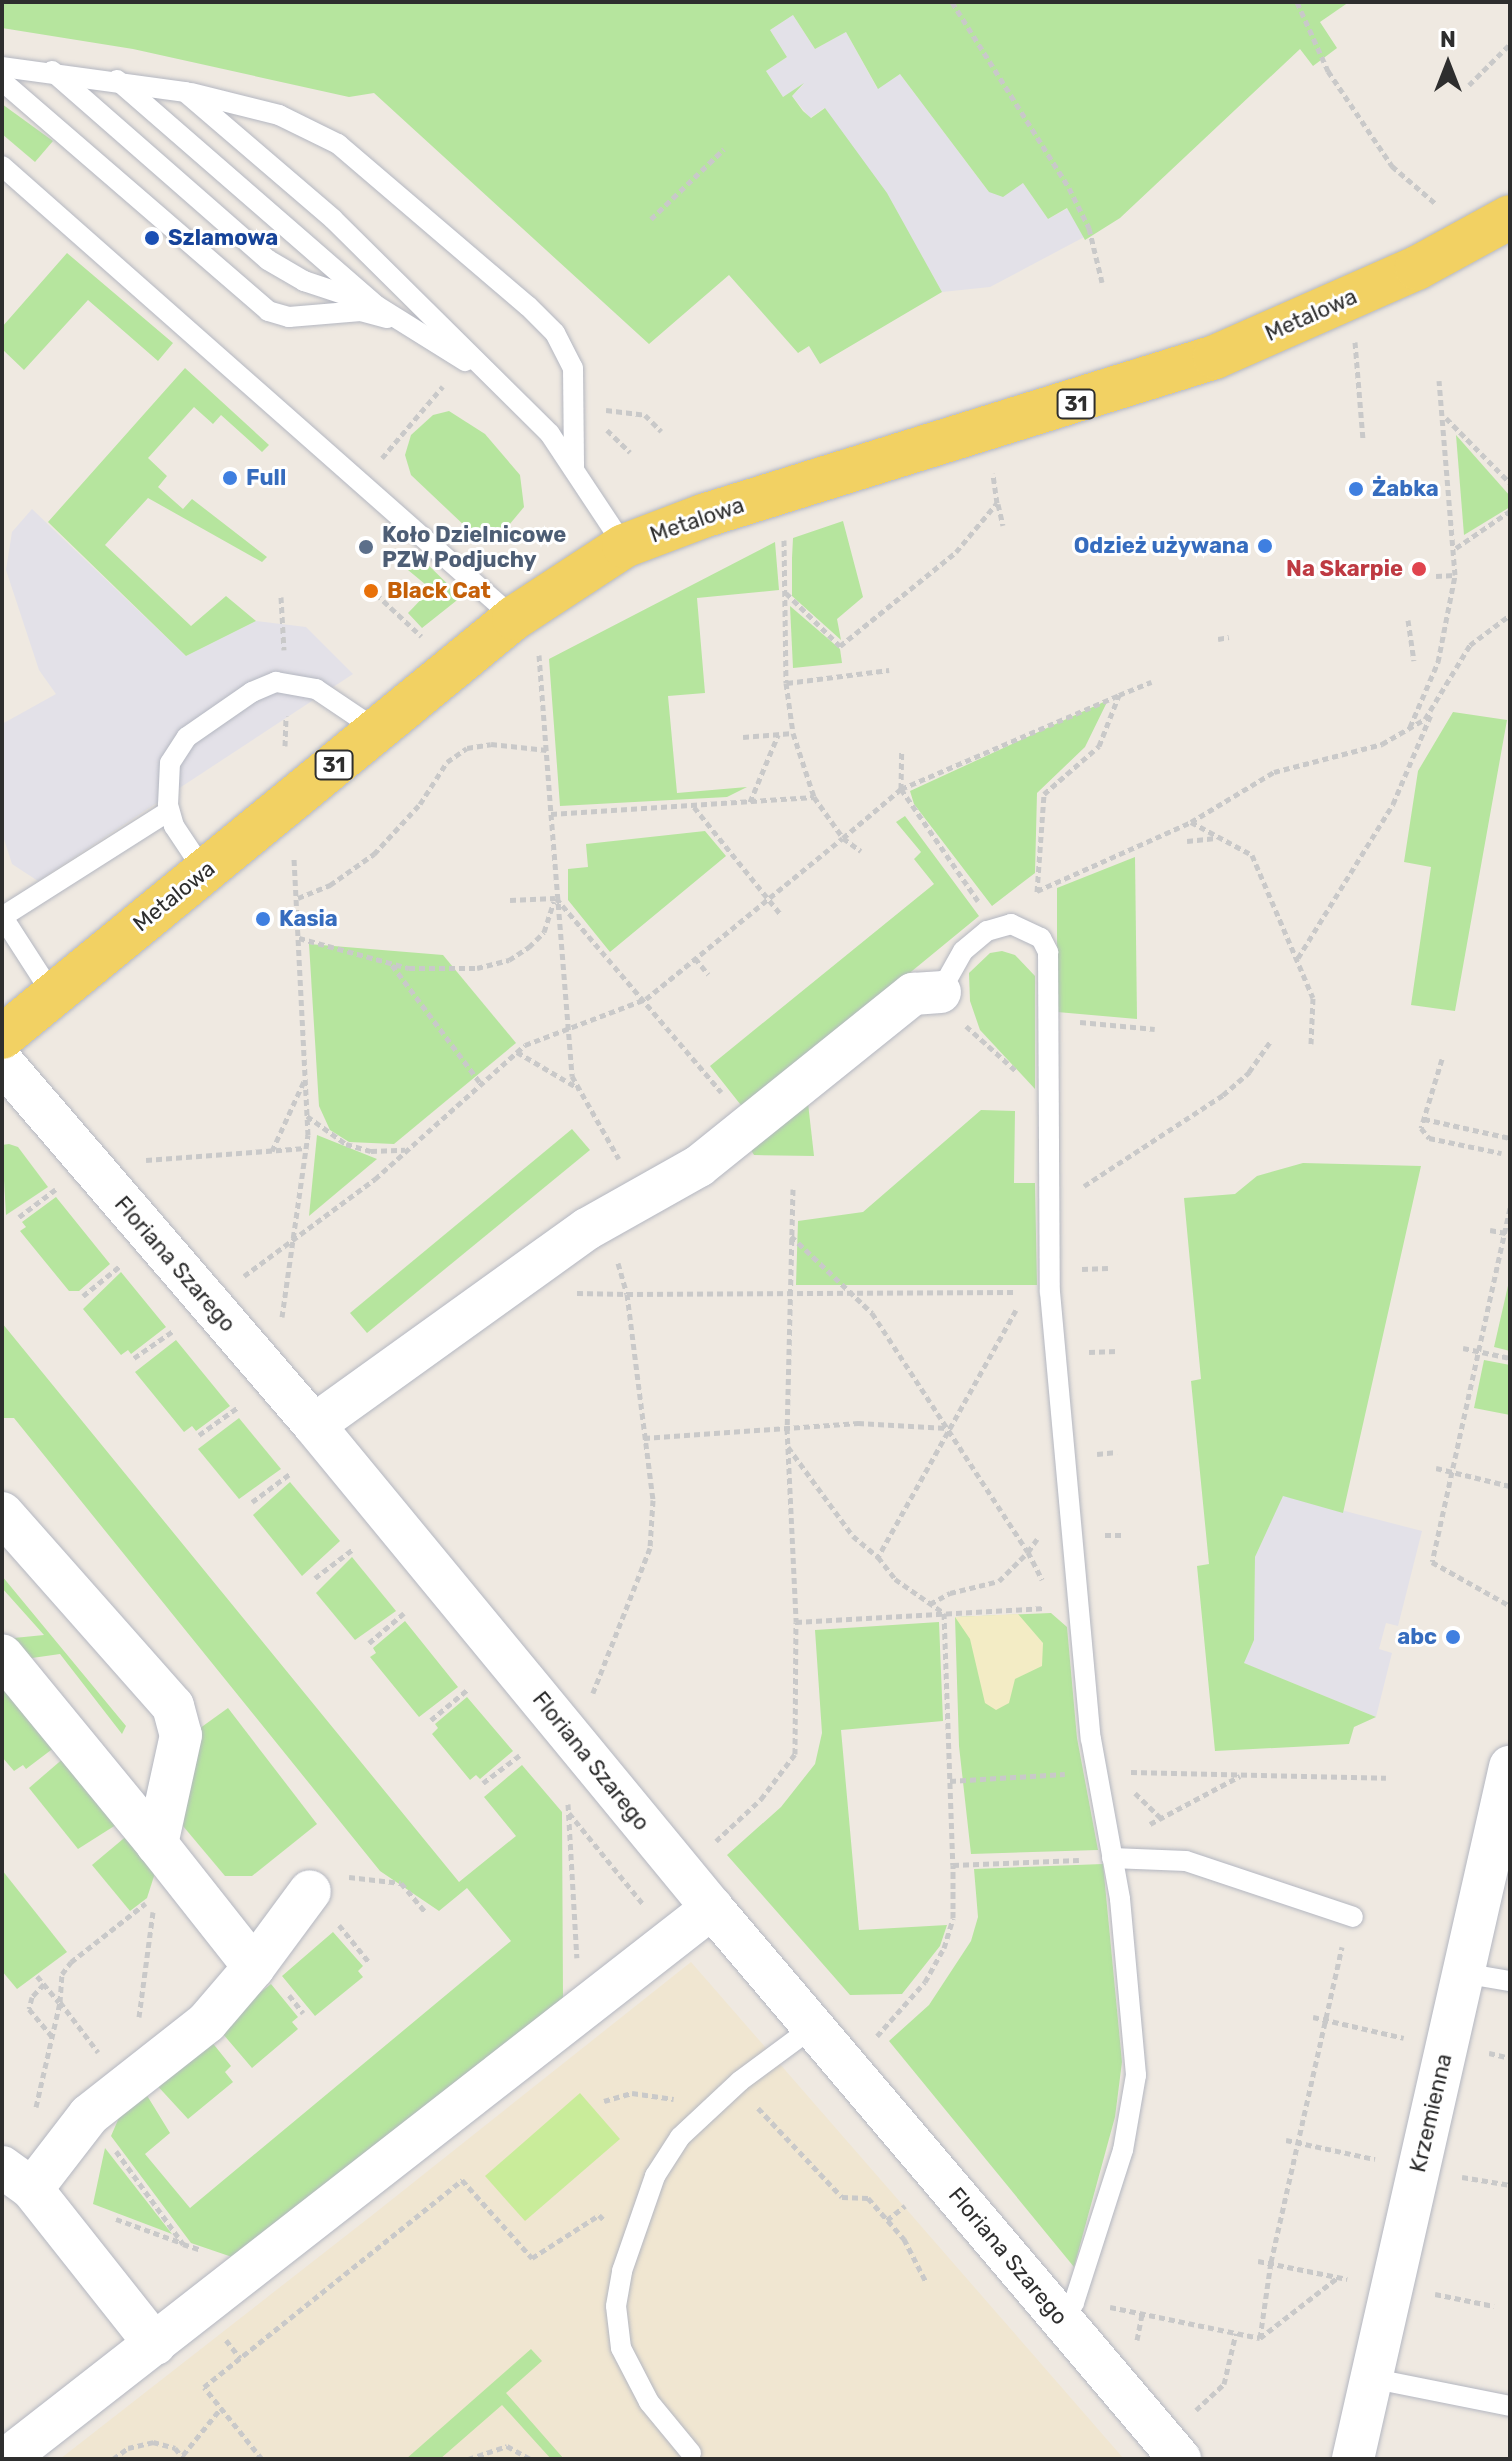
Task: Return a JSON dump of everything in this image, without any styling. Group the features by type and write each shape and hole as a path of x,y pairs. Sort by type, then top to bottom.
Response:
{"main road":[{"name":"Metalowa","path":"2,1037 514,618 624,546 703,516 1215,357 1417,268 1510,217"}],"street":[{"path":"314,1425 587,1229 699,1166 913,994 951,1007"},
{"name":"Floriana Szarego","path":"2,1062 314,1425 712,1908 1171,2448"},
{"path":"2,1513 173,1706 181,1735 157,1844"},
{"path":"2,1655 254,1967"},
{"name":"Krzemienna","path":"1353,2459 1510,1767"},
{"path":"155,2344 17,2178 89,2115 207,2022 254,1967 310,1891"},
{"path":"6,2459 255,2269 712,1908"}],"lane":[{"path":"2,67 52,71 185,92 279,115 316,130 390,184 555,333 573,368 574,468"},
{"path":"52,71 268,260 304,281 377,306"},
{"path":"117,80 377,306 502,385"},
{"path":"2,81 268,311 289,317 361,311 403,323"},
{"path":"185,92 333,219 550,434 624,546"},
{"path":"2,166 514,618"},
{"path":"204,871 169,811 167,773 179,745 263,686 286,682 316,689 377,730"},
{"path":"53,995 2,916 169,811"},
{"path":"951,1007 963,951 987,931 1011,924 1029,928 1048,952 1048,1205 1040,1292 1067,1492 1078,1606 1105,1772 1111,1852 1133,1997 1136,2075 1123,2150 1074,2303 1060,2317"},
{"path":"1111,1852 1211,1868 1353,1917"},
{"path":"1463,1973 1510,1981"},
{"path":"691,2453 633,2377 621,2348 616,2306 622,2271 655,2176 680,2137 713,2106 813,2027"},
{"path":"1370,2378 1510,2406"}],"path":[{"path":"952,2 1069,188 1089,228 1102,282"},
{"path":"1297,2 1328,71 1392,166 1437,205"},
{"path":"1469,85 1510,44"},
{"path":"651,219 724,149"},
{"path":"1355,337 1363,440"},
{"path":"376,465 448,381"},
{"path":"1409,728 1438,662 1455,575 1456,548 1446,417 1439,381"},
{"path":"598,409 645,415 661,431"},
{"path":"1446,417 1510,483"},
{"path":"992,464 1003,525"},
{"path":"786,593 840,646 956,552 997,503"},
{"path":"1456,548 1510,511"},
{"path":"784,540 786,683 793,733 814,797 843,838 861,851"},
{"path":"1436,576 1455,575"},
{"path":"376,594 431,645"},
{"path":"1298,958 1393,804 1434,707 1470,645 1510,615"},
{"path":"1408,620 1414,661"},
{"path":"1218,639 1229,637"},
{"path":"540,663 555,898 571,1028 572,1076 614,1149"},
{"path":"786,683 889,670"},
{"path":"236,1281 296,1239 406,1150 517,1052 646,999 901,789 1151,682"},
{"path":"1029,928 1037,891 1044,794 1099,746 1119,695"},
{"path":"1037,891 1191,822 1274,772 1308,760 1341,757 1409,728 1434,707"},
{"path":"743,737 793,733"},
{"path":"750,802 778,735"},
{"path":"298,898 330,885 374,854 461,751 491,744 547,750"},
{"path":"902,750 901,789 965,884"},
{"path":"551,814 814,797"},
{"path":"693,806 781,915"},
{"path":"1191,822 1256,860 1313,998 1311,1044"},
{"path":"1187,841 1217,838"},
{"path":"279,1332 296,1239 306,1148 295,873"},
{"path":"510,900 555,898"},
{"path":"299,938 391,965 442,972 509,960 544,932 555,898"},
{"path":"555,898 646,999 718,1089"},
{"path":"695,958 708,974"},
{"path":"391,965 481,1084"},
{"path":"951,1007 1049,1100"},
{"path":"1087,1023 1155,1029"},
{"path":"1048,1205 1059,1203 1223,1095 1249,1072 1271,1041"},
{"path":"517,1052 580,1089"},
{"path":"1442,1059 1421,1128 1429,1138 1501,1153"},
{"path":"272,1151 305,1078"},
{"path":"307,1116 346,1144 371,1151 406,1150"},
{"path":"1424,1119 1510,1138"},
{"path":"137,1161 306,1148"},
{"path":"19,1217 56,1189"},
{"path":"712,1845 761,1799 795,1754 796,1622 787,1428 793,1189"},
{"path":"1510,1208 1507,1233 1432,1562 1510,1606"},
{"path":"1490,1230 1507,1233"},
{"path":"790,1235 856,1294 948,1428 1028,1552 1042,1580 1078,1606"},
{"path":"590,2005 579,1992 568,1734 592,1694 650,1548 653,1500 627,1294 614,1250"},
{"path":"83,1296 120,1266"},
{"path":"627,1294 1040,1292"},
{"path":"878,1557 948,1428 1040,1292"},
{"path":"134,1358 174,1331"},
{"path":"1463,1348 1510,1358"},
{"path":"199,1435 237,1408"},
{"path":"644,1438 858,1423 948,1428"},
{"path":"788,1446 853,1536 878,1557 895,1579 944,1613"},
{"path":"1436,1468 1510,1486"},
{"path":"252,1502 291,1473"},
{"path":"930,1604 941,1596 999,1581 1028,1552 1067,1492"},
{"path":"315,1578 353,1549"},
{"path":"796,1622 1078,1606"},
{"path":"369,1643 404,1613"},
{"path":"874,2039 925,1982 944,1948 953,1918 944,1613"},
{"path":"431,1720 467,1690"},
{"path":"483,1783 520,1755"},
{"path":"950,1781 1105,1772 1386,1778"},
{"path":"1105,1772 1161,1818 1211,1868"},
{"path":"953,1865 1111,1852 1161,1818 1241,1775"},
{"path":"310,1891 349,1877 401,1883 426,1913"},
{"path":"33,2116 60,2002 62,1974 71,1962 156,1895 128,2084"},
{"path":"1260,2338 1271,2262 1326,2020 1353,1917"},
{"path":"37,1976 128,2084"},
{"path":"44,1984 32,1997 29,2009 53,2036"},
{"path":"1313,2017 1417,2041"},
{"path":"1480,2052 1510,2058"},
{"path":"604,2101 632,2093 713,2106"},
{"path":"754,2104 842,2197 868,2198 904,2239 926,2282"},
{"path":"89,2115 183,2244 255,2269"},
{"path":"1286,2140 1388,2162"},
{"path":"1453,2175 1510,2185"},
{"path":"262,2459 204,2387 462,2180 532,2258 599,2215 614,2230"},
{"path":"887,2220 905,2206"},
{"path":"1258,2261 1360,2282"},
{"path":"1260,2338 1337,2277"},
{"path":"1426,2292 1494,2306"},
{"path":"1102,2305 1260,2338"},
{"path":"1134,2353 1142,2314"},
{"path":"1171,2448 1224,2384 1236,2333"},
{"path":"113,2459 128,2448 153,2442 183,2457 221,2408"},
{"path":"468,2459 507,2446 530,2459"}],"shaded area":[{"path":"793,15 815,49 846,32 877,88 900,74 989,192 1023,183 1048,219 1103,189 1120,218 990,287 942,292 887,194 824,108 810,118 792,96 804,84 783,97 766,71 787,57 770,30"},
{"path":"32,509 186,656 256,621 306,627 353,674 38,881 12,864 2,833 2,724 56,694 39,670 6,570 12,532"},
{"path":"1283,1495 1422,1531 1398,1626 1386,1623 1379,1649 1392,1653 1376,1717 1243,1663 1254,1640 1255,1557"},
{"path":"691,1962 1124,2459 60,2459 375,2213"}],"green space":[{"path":"2,2 1349,2 1320,22 1337,48 1313,66 1300,49 1120,218 1085,240 1067,208 1048,219 1023,183 1003,197 989,192 900,74 878,89 846,32 815,49 793,15 770,30 787,57 766,71 783,97 804,83 792,96 803,111 811,118 825,108 887,193 942,292 820,364 809,346 798,353 729,275 649,344 374,93 349,97 133,49 2,28"},
{"path":"2,104 53,141 35,162 2,134"},
{"path":"67,253 173,343 158,361 88,300 24,370 2,349 2,327"},
{"path":"185,368 269,445 262,452 221,415 213,424 194,407 148,458 167,476 158,487 183,509 192,499 267,557 262,562 148,498 105,545 191,626 226,596 256,621 186,656 48,522"},
{"path":"449,411 485,434 520,475 524,507 509,525 486,532 467,528 411,475 405,455 411,435 433,415"},
{"path":"1456,435 1510,496 1510,507 1464,535"},
{"path":"843,521 863,597 837,619 841,640 792,596 792,558 793,538"},
{"path":"775,542 779,590 697,598 705,693 668,696 677,793 747,787 727,797 560,806 549,659"},
{"path":"420,557 461,597 422,628 408,613 431,589 408,570"},
{"path":"790,606 840,649 842,663 793,668"},
{"path":"1108,700 1085,747 1037,793 1035,873 992,906 914,804 910,791"},
{"path":"1453,712 1507,720 1455,1011 1411,1005 1431,867 1404,862 1418,771"},
{"path":"905,816 979,916 744,1109 710,1066 934,884 914,859 921,852 896,822"},
{"path":"705,831 726,856 610,952 568,900 568,869 588,867 586,844"},
{"path":"1135,857 1137,1019 1057,1012 1057,888"},
{"path":"309,944 443,955 516,1043 394,1144 349,1142 330,1130 319,1106"},
{"path":"1002,951 1015,955 1035,976 1035,1089 980,1030 970,1001 969,973 990,953"},
{"path":"808,1103 814,1156 754,1155 751,1150"},
{"path":"981,1110 1015,1111 1014,1183 1035,1183 1037,1285 796,1285 798,1221 863,1212"},
{"path":"572,1129 590,1150 367,1333 350,1313"},
{"path":"317,1135 377,1159 309,1216"},
{"path":"2,1145 18,1147 48,1187 6,1215"},
{"path":"1303,1163 1421,1166 1343,1513 1283,1496 1255,1557 1254,1640 1244,1663 1376,1717 1354,1727 1349,1744 1215,1751 1197,1566 1209,1564 1191,1381 1201,1379 1184,1198 1235,1194 1257,1176"},
{"path":"56,1197 110,1264 79,1291 69,1291 20,1231 26,1227 22,1222"},
{"path":"121,1272 166,1327 131,1354 128,1350 121,1355 83,1309"},
{"path":"1510,1277 1510,1351 1494,1347"},
{"path":"2,1323 459,1882 516,1836 484,1797 522,1765 562,1812 563,1998 232,2257 191,2243 111,2136 121,2113 143,2089 170,2133 145,2154 190,2208 511,1941 467,1888 439,1911 380,1871 14,1418 2,1418"},
{"path":"176,1340 230,1406 196,1431 192,1426 184,1432 135,1372"},
{"path":"1484,1360 1510,1365 1510,1415 1474,1408"},
{"path":"239,1418 281,1469 239,1499 198,1449"},
{"path":"290,1482 340,1541 302,1576 253,1515"},
{"path":"352,1557 396,1611 355,1640 316,1593"},
{"path":"2,1576 126,1726 122,1734 60,1654 25,1659 4,1639 44,1635 2,1588"},
{"path":"1051,1613 1067,1627 1077,1738 1098,1850 971,1854 959,1746 955,1617"},
{"path":"405,1621 458,1687 419,1717 370,1657 376,1653 373,1648"},
{"path":"939,1622 943,1721 841,1730 859,1930 947,1925 940,1946 902,1994 850,1995 727,1855 781,1807 815,1764 822,1733 815,1630"},
{"path":"2,1682 55,1747 26,1769 23,1765 14,1771 2,1757"},
{"path":"467,1697 513,1751 480,1779 476,1775 470,1780 432,1734 438,1728 435,1724"},
{"path":"228,1708 317,1824 252,1876 225,1876 183,1826 196,1731"},
{"path":"65,1757 119,1823 78,1849 29,1788"},
{"path":"129,1834 155,1873 147,1898 130,1911 92,1865"},
{"path":"1103,1864 1122,2062 1115,2117 1074,2267 889,2041 929,2005 971,1941 978,1917 974,1869"},
{"path":"2,1870 67,1952 17,1989 2,1971"},
{"path":"333,1932 363,1966 358,1971 363,1977 315,2016 282,1976"},
{"path":"271,1984 298,2017 292,2022 298,2029 252,2068 217,2027"},
{"path":"207,2036 231,2066 225,2072 233,2082 188,2119 153,2081"},
{"path":"580,2093 620,2139 525,2221 485,2176"},
{"path":"105,2148 172,2234 93,2204"},
{"path":"531,2349 542,2361 506,2393 564,2459 551,2459 502,2405 440,2459 406,2459"}],"sand":[{"path":"1018,1614 1043,1643 1042,1666 1015,1679 1009,1703 996,1710 985,1703 970,1639 955,1617"}],"place":[{"name":"Szlamowa","path":"152,238"},
{"name":"Full","path":"230,478"},
{"name":"Żabka","path":"1356,489"},
{"name":"Odzież używana","path":"1265,546"},
{"name":"Koło Dzielnicowe PZW Podjuchy","path":"366,547"},
{"name":"Na Skarpie","path":"1419,569"},
{"name":"Black Cat","path":"371,591"},
{"name":"Kasia","path":"263,919"},
{"name":"abc","path":"1453,1637"}]}
